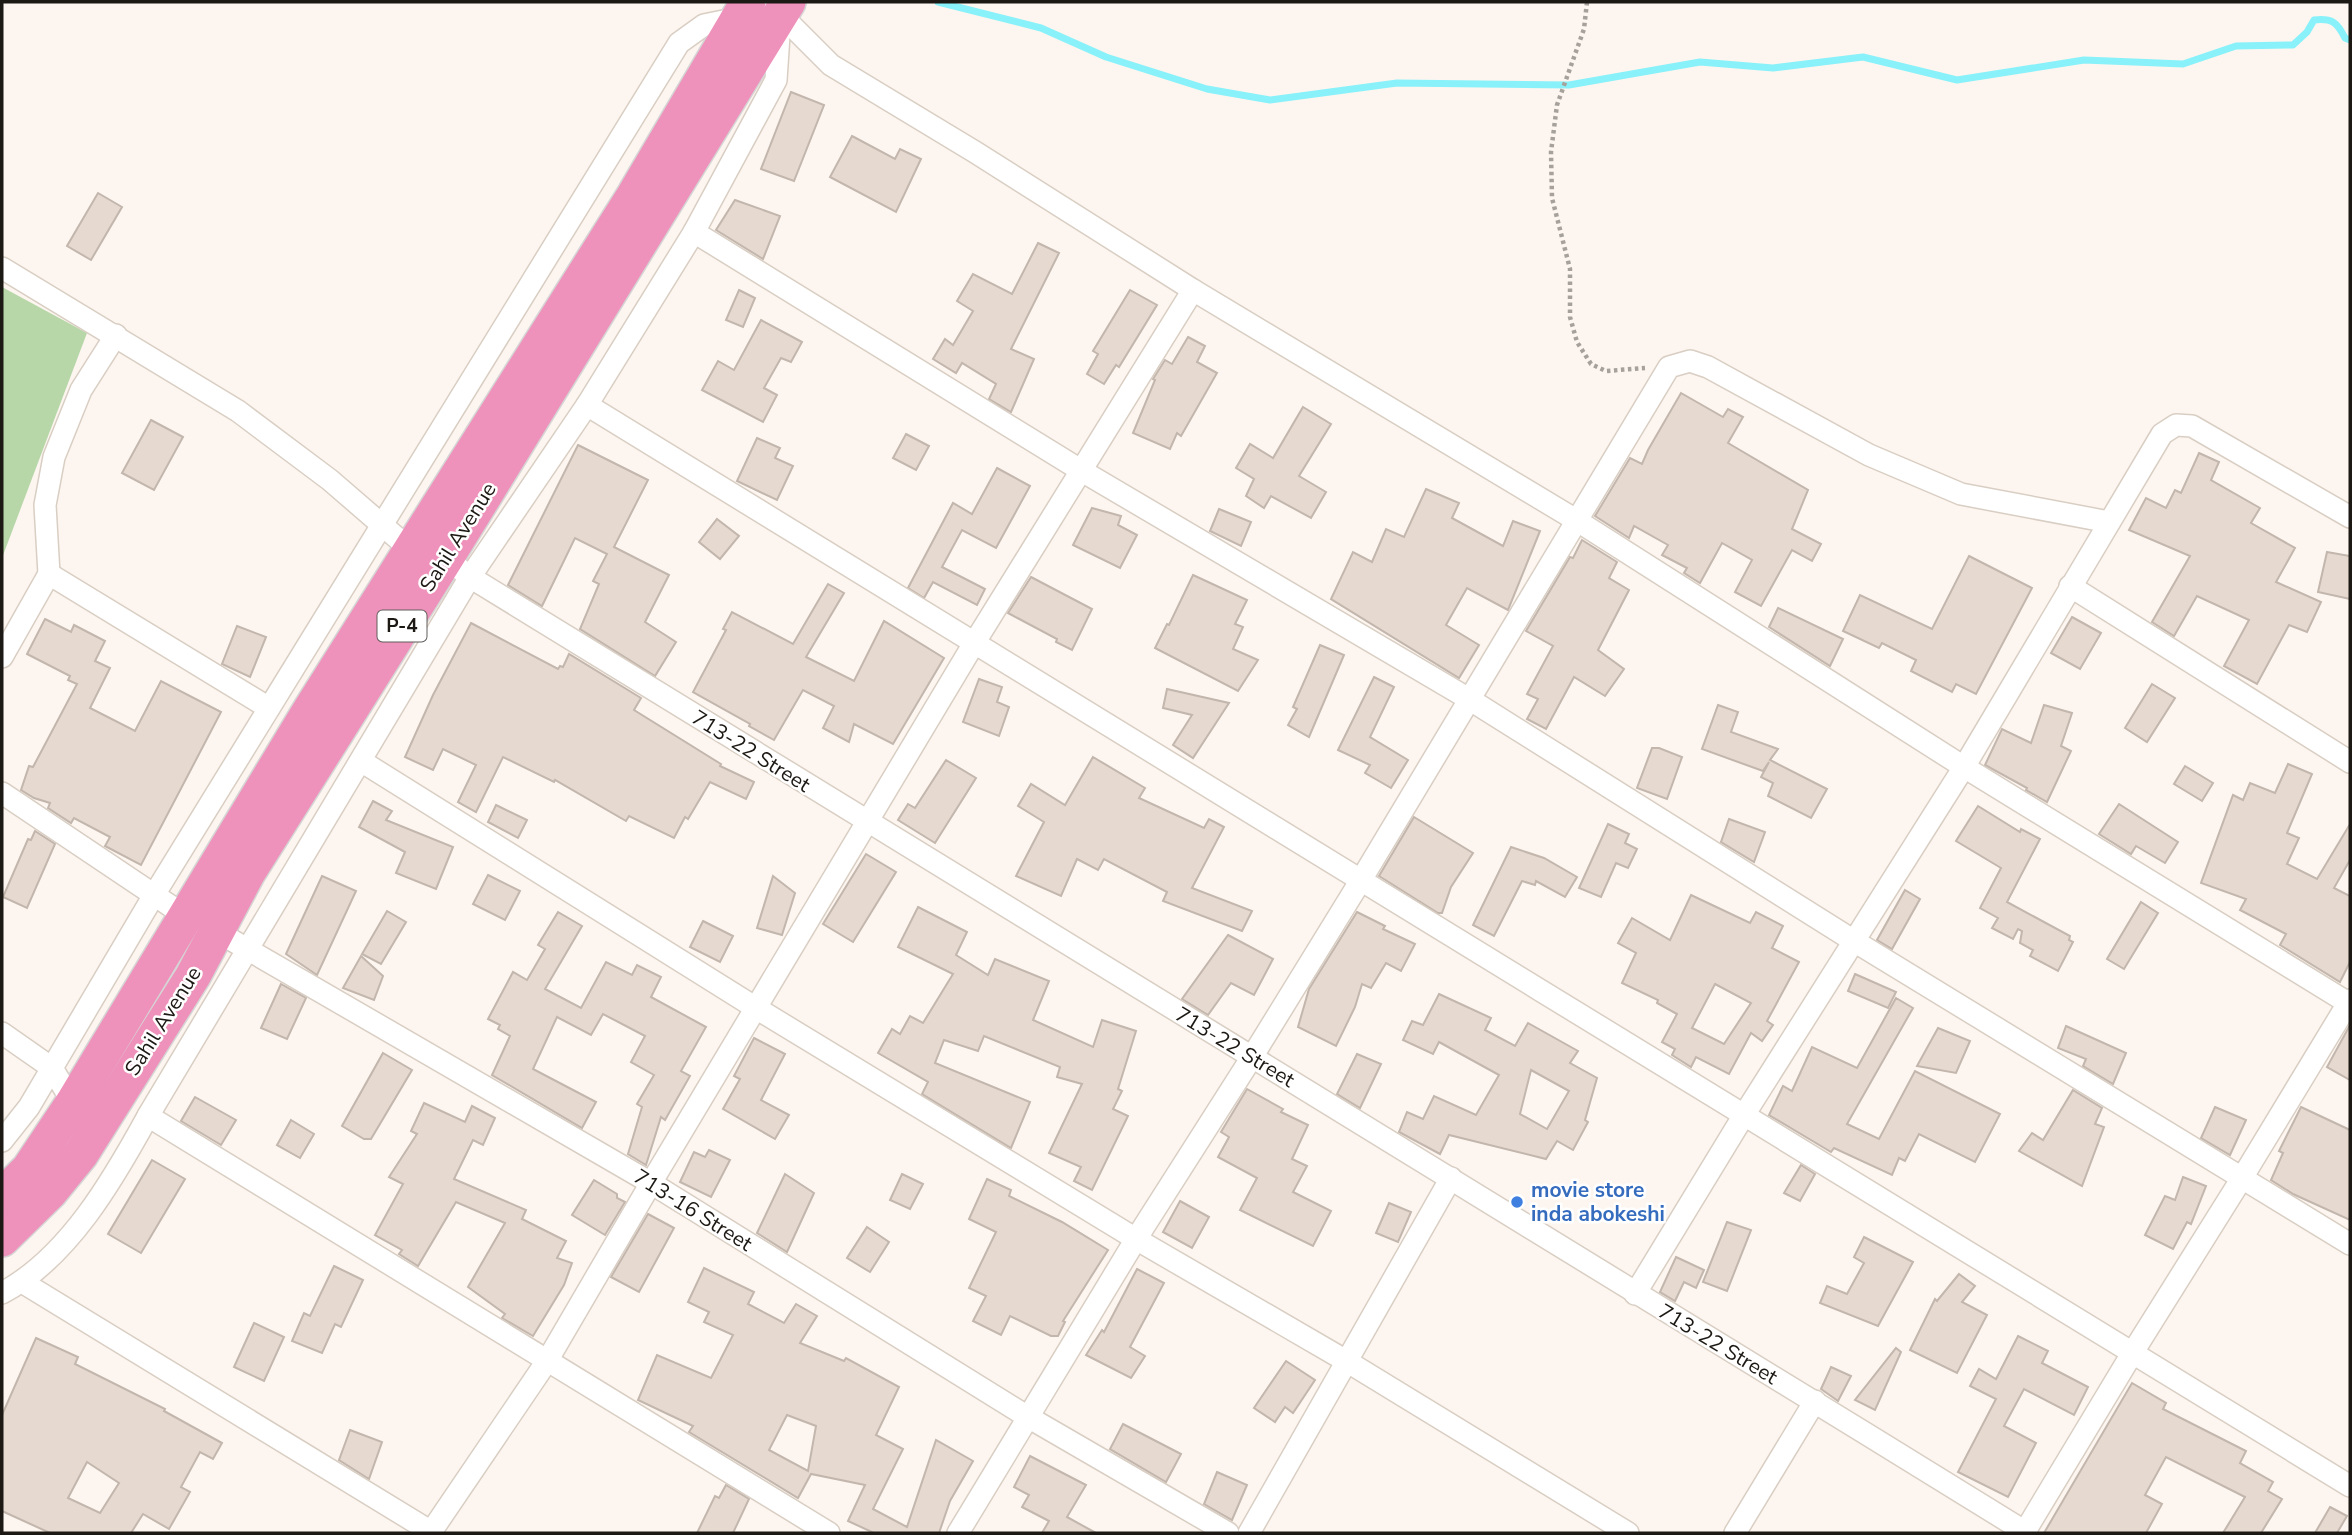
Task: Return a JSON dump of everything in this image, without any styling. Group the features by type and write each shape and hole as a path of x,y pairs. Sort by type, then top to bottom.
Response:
{"highway":[{"name":"Sahil Avenue","path":"2,1239 50,1192 81,1154 192,976 201,924 295,735 635,194 762,8"},
{"name":"Sahil Avenue","path":"2,1196 29,1169 201,924 255,862 458,568 762,8"}],"street":[{"path":"2,1293 22,1282 51,1257 117,1173 148,1116 361,761 458,568 587,405 694,232 775,80 779,55 762,8"},
{"path":"762,8 831,65 975,152 1193,290 1576,520 1964,767 2350,1002 2133,1352 2026,1533"},
{"path":"2,1141 29,1107 268,708 679,43 704,25 762,8"},
{"path":"694,232 1082,471 1469,699 1854,941 2350,1244"},
{"path":"2,268 238,411 330,481 411,550"},
{"path":"22,1282 432,1533 547,1361 973,645 1193,290"},
{"path":"2,657 49,574 45,505 54,457 81,390 116,335"},
{"path":"958,1533 1136,1239 1252,1058 1361,880 1670,367 1690,361 1708,368 1869,455 1961,494 2109,523"},
{"path":"587,405 973,645 2350,1486"},
{"path":"1635,1294 1744,1115 1964,767 2162,433 2176,425 2192,426 2350,517"},
{"name":"713-22 Street","path":"458,568 867,823 1451,1178 2026,1533"},
{"path":"49,574 268,708"},
{"path":"2070,586 2350,762"},
{"path":"361,761 756,1008 1628,1533"},
{"name":"713-16 Street","path":"2,793 201,924 651,1183 1028,1417 1228,1533"},
{"path":"2,1033 52,1068 73,1103"},
{"path":"148,1116 829,1533"},
{"path":"1250,1533 1451,1178"},
{"path":"1735,1533 1815,1401"}],"path":[{"path":"1587,2 1584,29 1557,105 1551,152 1552,198 1570,269 1570,317 1577,342 1591,364 1606,370 1670,367"}],"green space":[{"path":"2,287 87,333 2,558"}],"building":[{"path":"791,92 824,105 794,181 761,169"},
{"path":"852,136 895,159 900,149 921,159 896,212 830,177"},
{"path":"98,193 122,207 91,260 67,246"},
{"path":"735,200 780,216 763,259 716,230"},
{"path":"1038,243 1059,253 1011,349 1034,359 1011,412 989,399 996,384 962,363 956,373 933,359 945,339 953,345 973,311 957,301 973,274 1012,294"},
{"path":"739,290 755,298 743,327 726,320"},
{"path":"1130,290 1157,305 1119,367 1116,365 1104,384 1087,374 1098,354 1093,351"},
{"path":"761,320 802,342 791,362 781,358 764,388 777,395 763,422 702,390 718,361 734,370"},
{"path":"1188,337 1205,346 1197,362 1217,373 1181,436 1177,433 1170,449 1133,433 1155,380 1153,379 1165,360 1172,364"},
{"path":"1681,393 1723,417 1728,409 1743,417 1728,443 1808,490 1792,529 1821,544 1812,561 1792,550 1761,606 1735,592 1752,560 1722,543 1700,583 1684,573 1687,568 1662,555 1668,545 1634,526 1629,538 1595,516 1630,458 1642,464"},
{"path":"1303,407 1331,424 1299,476 1326,492 1311,518 1271,496 1264,508 1246,496 1254,479 1236,468 1250,444 1273,458"},
{"path":"151,420 183,437 154,490 122,473"},
{"path":"906,434 929,446 916,470 893,458"},
{"path":"757,438 780,448 775,458 793,466 777,500 737,481"},
{"path":"578,445 648,480 614,547 669,575 645,622 676,642 655,676 580,629 599,584 593,581 607,554 575,538 542,606 508,585"},
{"path":"2199,453 2219,462 2211,480 2260,508 2251,523 2295,548 2276,582 2321,602 2307,632 2289,625 2257,684 2224,666 2249,620 2197,596 2174,636 2152,622 2190,556 2129,530 2146,498 2166,508 2175,490 2181,493"},
{"path":"997,468 1030,486 996,548 962,530 942,567 985,589 977,605 933,582 924,598 908,588 953,503 972,514"},
{"path":"1426,489 1459,503 1452,518 1503,546 1513,521 1540,531 1508,610 1467,588 1446,625 1479,645 1459,678 1331,599 1353,552 1372,562 1386,529 1404,537"},
{"path":"1092,508 1121,516 1118,525 1137,535 1120,568 1073,545"},
{"path":"1219,509 1251,522 1241,546 1210,531"},
{"path":"717,519 739,536 720,559 699,542"},
{"path":"1582,540 1617,562 1609,578 1629,590 1598,650 1624,669 1605,696 1574,677 1546,729 1527,719 1538,699 1527,694 1553,646 1526,631"},
{"path":"2327,552 2350,556 2350,599 2318,592"},
{"path":"1969,556 2032,588 1976,694 1956,684 1952,692 1911,671 1916,660 1882,643 1879,648 1843,631 1860,595 1932,629"},
{"path":"1193,575 1247,600 1235,624 1243,627 1233,649 1258,660 1238,691 1155,648"},
{"path":"1031,577 1092,609 1072,650 1008,613"},
{"path":"828,584 844,593 806,657 854,681 884,621 944,658 893,744 854,724 849,742 823,728 834,706 803,690 774,740 693,692 726,630 723,629 732,612 793,644"},
{"path":"1778,608 1843,639 1830,666 1769,627"},
{"path":"2072,617 2101,633 2080,669 2051,653"},
{"path":"45,619 71,632 74,625 105,641 95,661 110,668 90,708 135,731 161,681 221,712 141,865 105,846 110,837 74,818 71,823 48,808 50,803 21,790 29,766 33,767 77,684 68,680 70,676 27,654"},
{"path":"471,623 558,669 563,667 569,654 641,698 634,710 721,764 720,766 754,782 746,799 710,782 688,819 685,817 674,838 629,816 626,821 555,780 554,782 503,757 476,812 458,802 476,765 443,749 433,770 405,757 433,695"},
{"path":"237,626 266,637 250,677 222,664"},
{"path":"1320,645 1344,655 1309,737 1288,725 1297,709 1293,707"},
{"path":"1374,677 1394,687 1370,737 1408,760 1391,788 1365,773 1370,765 1338,750"},
{"path":"979,679 1002,687 997,702 1009,707 999,736 963,722"},
{"path":"2152,684 2175,698 2147,742 2125,728"},
{"path":"1167,689 1229,703 1193,758 1173,745 1192,715 1163,708"},
{"path":"1718,705 1738,712 1731,732 1778,749 1770,760 1827,789 1811,818 1768,796 1773,783 1761,777 1769,762 1763,771 1702,749"},
{"path":"2044,705 2072,713 2061,746 2071,751 2047,802 1985,765 2002,729 2031,743"},
{"path":"1652,748 1682,757 1667,799 1637,788"},
{"path":"1093,757 1145,788 1139,798 1204,828 1209,819 1224,827 1192,888 1252,911 1242,931 1163,901 1167,892 1104,859 1098,870 1077,859 1061,896 1016,876 1044,822 1018,806 1031,784 1065,805"},
{"path":"946,760 976,778 935,843 898,820 908,804 915,808"},
{"path":"2288,764 2312,774 2287,833 2299,838 2287,864 2317,879 2350,824 2350,860 2334,888 2350,896 2350,962 2340,982 2280,945 2286,934 2240,910 2246,899 2201,883 2233,795 2243,800 2250,783 2275,793"},
{"path":"2185,766 2213,783 2202,801 2174,784"},
{"path":"373,801 392,811 386,820 453,847 436,889 396,873 405,852 359,827"},
{"path":"2119,804 2178,842 2165,863 2136,846 2131,854 2099,834"},
{"path":"496,805 527,820 518,838 488,822"},
{"path":"1978,806 2020,832 2021,829 2040,839 2007,902 2070,936 2069,940 2073,942 2058,971 2030,956 2033,950 2020,943 2022,931 2018,929 2013,939 1992,928 1998,918 1980,908 2001,868 1956,841"},
{"path":"1414,817 1473,853 1451,887 1442,913 1379,876"},
{"path":"1729,819 1765,832 1754,862 1721,842"},
{"path":"1608,824 1629,834 1625,843 1637,849 1628,868 1616,863 1601,897 1579,888"},
{"path":"35,831 55,844 27,908 3,897 28,839 31,840"},
{"path":"1511,847 1544,858 1577,877 1565,897 1536,881 1535,885 1522,881 1494,936 1473,925"},
{"path":"866,854 896,872 853,942 823,924"},
{"path":"488,875 520,891 505,920 473,904"},
{"path":"322,876 356,891 317,975 286,954"},
{"path":"773,876 795,893 782,935 757,928"},
{"path":"1905,890 1920,899 1892,949 1877,940"},
{"path":"1691,895 1750,923 1756,912 1783,926 1772,948 1799,962 1767,1021 1773,1025 1762,1041 1751,1033 1729,1074 1696,1057 1691,1067 1672,1055 1675,1049 1662,1042 1677,1014 1657,1003 1658,1000 1622,983 1636,953 1618,943 1632,918 1670,940","holes":["1715,984 1751,1003 1724,1044 1692,1028"]},
{"path":"2141,902 2158,913 2124,969 2107,959"},
{"path":"918,907 967,932 956,955 988,975 995,959 1049,981 1033,1020 1093,1047 1102,1020 1136,1031 1118,1089 1122,1091 1113,1109 1128,1116 1092,1190 1074,1181 1081,1167 1049,1153 1082,1084 1057,1077 1060,1067 984,1036 978,1051 944,1040 935,1063 1030,1102 1011,1148 922,1094 928,1082 878,1053 892,1029 900,1034 910,1016 923,1023 953,974 898,947"},
{"path":"387,911 406,922 381,964 362,954"},
{"path":"558,912 582,926 545,989 581,1008 606,962 632,975 637,965 661,977 651,997 706,1027 681,1071 690,1076 665,1120 661,1117 646,1165 628,1154 642,1107 637,1104 654,1075 631,1062 645,1036 603,1014 591,1035 557,1017 533,1069 596,1102 582,1128 492,1075 510,1036 498,1029 500,1025 488,1019 513,972 527,980 545,949 538,945"},
{"path":"1357,912 1385,926 1383,929 1415,944 1401,971 1386,963 1371,988 1362,984 1355,1007 1336,1046 1298,1027 1309,989"},
{"path":"703,921 733,936 720,962 690,947"},
{"path":"1228,935 1273,959 1254,995 1231,983 1208,1015 1182,999"},
{"path":"361,956 383,976 374,1000 343,988"},
{"path":"1855,974 1896,992 1888,1008 1848,991"},
{"path":"281,984 306,998 287,1039 261,1028"},
{"path":"1439,994 1491,1018 1485,1030 1515,1046 1528,1023 1578,1051 1570,1063 1597,1078 1585,1120 1588,1122 1573,1150 1557,1141 1546,1159 1449,1135 1440,1154 1399,1132 1407,1112 1423,1119 1434,1096 1476,1115 1499,1075 1439,1042 1433,1054 1403,1040 1412,1021 1423,1025","holes":["1531,1070 1569,1091 1547,1129 1520,1114"]},
{"path":"1896,998 1913,1008 1847,1124 1879,1139 1915,1071 2000,1114 1975,1162 1919,1134 1905,1161 1899,1158 1892,1175 1834,1148 1831,1152 1769,1115 1783,1086 1792,1091 1812,1047 1857,1068"},
{"path":"2350,1025 2350,1080 2327,1067"},
{"path":"2066,1026 2126,1053 2113,1084 2083,1066 2086,1059 2058,1048"},
{"path":"1938,1028 1970,1041 1956,1073 1917,1066"},
{"path":"754,1038 785,1054 761,1100 789,1115 775,1139 723,1109 740,1079 734,1076"},
{"path":"383,1053 412,1070 371,1139 364,1139 342,1126"},
{"path":"1357,1054 1381,1064 1360,1108 1337,1094"},
{"path":"1247,1089 1283,1109 1281,1112 1308,1125 1292,1159 1307,1166 1293,1192 1331,1211 1313,1246 1240,1210 1257,1178 1218,1157 1229,1137 1221,1132"},
{"path":"2073,1090 2102,1108 2095,1124 2104,1127 2082,1186 2019,1151 2032,1133 2043,1140"},
{"path":"195,1097 236,1120 221,1145 181,1121"},
{"path":"424,1103 465,1122 472,1106 495,1118 483,1145 473,1140 454,1179 526,1210 522,1219 566,1241 557,1258 572,1263 564,1285 533,1336 502,1318 505,1314 468,1287 505,1223 456,1202 418,1266 399,1254 402,1250 375,1235 403,1184 389,1177 417,1134 411,1131"},
{"path":"2215,1107 2246,1120 2230,1155 2201,1138"},
{"path":"2301,1107 2350,1130 2350,1220 2293,1194 2271,1180 2283,1153 2279,1151"},
{"path":"291,1120 314,1134 300,1158 277,1145"},
{"path":"709,1150 730,1160 711,1197 680,1182 694,1152 705,1157"},
{"path":"152,1160 185,1179 141,1253 108,1234"},
{"path":"1801,1165 1815,1174 1800,1201 1784,1193"},
{"path":"785,1174 814,1193 787,1252 757,1233"},
{"path":"902,1174 923,1184 910,1209 890,1200"},
{"path":"2183,1177 2206,1186 2191,1224 2187,1222 2173,1249 2145,1235 2165,1196 2175,1200"},
{"path":"987,1179 1011,1190 1009,1196 1062,1222 1108,1250 1063,1321 1065,1322 1058,1336 1051,1336 1010,1316 1001,1335 973,1321 986,1296 969,1288 996,1232 969,1219"},
{"path":"594,1180 625,1202 605,1235 572,1215"},
{"path":"1180,1201 1209,1217 1192,1248 1163,1232"},
{"path":"1389,1203 1411,1212 1398,1242 1376,1233"},
{"path":"648,1214 674,1228 639,1292 611,1277"},
{"path":"1727,1222 1751,1230 1727,1291 1703,1282"},
{"path":"867,1227 889,1242 870,1272 847,1258"},
{"path":"1864,1237 1913,1262 1878,1326 1820,1303 1827,1286 1847,1294 1864,1263 1854,1257"},
{"path":"1676,1257 1704,1270 1696,1288 1684,1282 1675,1301 1660,1292"},
{"path":"334,1266 363,1280 341,1327 335,1324 322,1353 292,1341 304,1313 310,1316"},
{"path":"704,1268 754,1292 748,1304 784,1323 796,1304 817,1316 800,1343 844,1361 846,1358 899,1387 876,1435 903,1449 873,1509 907,1527 936,1440 973,1461 950,1501 939,1533 874,1533 848,1521 865,1485 811,1474 798,1498 689,1432 693,1426 638,1400 657,1355 711,1378 733,1335 704,1322 709,1312 688,1302","holes":["787,1415 816,1426 808,1471 769,1450"]},
{"path":"1137,1269 1164,1283 1130,1347 1145,1356 1131,1378 1086,1355 1102,1330 1104,1332"},
{"path":"1959,1274 1975,1286 1962,1302 1987,1315 1957,1373 1910,1350 1935,1299 1937,1301"},
{"path":"254,1323 284,1337 264,1381 234,1367"},
{"path":"2018,1336 2048,1351 2042,1363 2088,1387 2074,1415 2024,1389 2004,1426 2036,1443 2008,1497 1958,1472 1996,1399 1970,1386 1979,1369 1996,1379"},
{"path":"36,1338 78,1357 75,1364 165,1409 164,1411 222,1443 213,1459 200,1452 181,1487 190,1492 169,1529 143,1514 131,1533 50,1533 2,1511 2,1415","holes":["87,1462 119,1483 100,1513 68,1498"]},
{"path":"1896,1348 1901,1352 1875,1410 1855,1400"},
{"path":"1286,1361 1315,1380 1293,1413 1285,1407 1275,1422 1254,1408"},
{"path":"1831,1367 1851,1376 1838,1401 1821,1389"},
{"path":"2132,1383 2166,1403 2163,1409 2246,1451 2240,1463 2273,1482 2268,1491 2282,1499 2261,1533 2223,1533 2245,1497 2166,1457 2145,1495 2162,1504 2146,1533 2044,1533"},
{"path":"1123,1424 1181,1454 1166,1482 1110,1449"},
{"path":"350,1430 382,1442 369,1479 339,1460"},
{"path":"1030,1456 1086,1485 1067,1517 1096,1533 1042,1533 1049,1521 1022,1507 1029,1495 1014,1487"},
{"path":"1217,1472 1247,1485 1232,1520 1204,1504"},
{"path":"726,1485 749,1499 733,1533 697,1533 715,1496 719,1498"},
{"path":"2330,1507 2347,1516 2337,1533 2315,1533"}],"waterway":[{"path":"938,2 1041,28 1106,57 1207,89 1270,100 1397,83 1569,85 1700,62 1773,68 1863,57 1957,80 2084,60 2183,64 2236,46 2293,45 2307,32 2314,20 2333,22 2345,38 2350,40"}],"place":[{"name":"movie store inda abokeshi","path":"1517,1202"}]}
